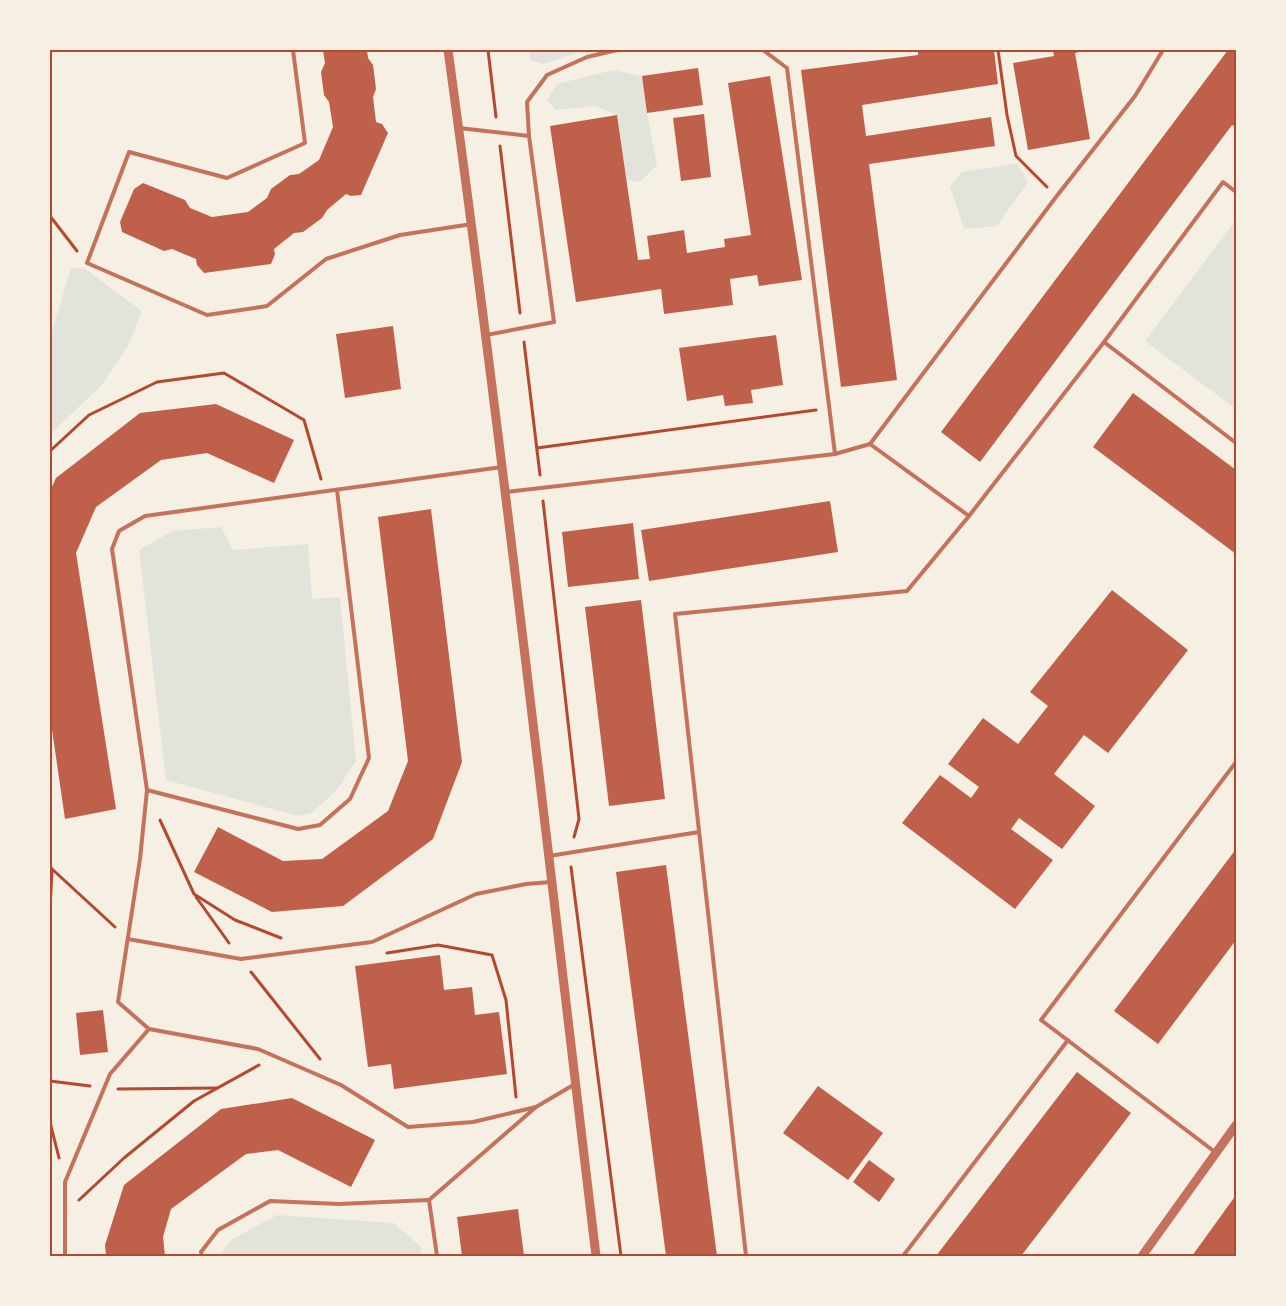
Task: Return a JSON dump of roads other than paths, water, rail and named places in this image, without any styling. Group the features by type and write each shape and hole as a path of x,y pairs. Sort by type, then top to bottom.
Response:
{"street":[{"path":"448,50 486,335 596,1256"},
{"path":"1142,1256 1236,1125"}],"lane":[{"path":"293,50 304,143 227,178 129,152 87,263 207,315 267,306 326,259 400,235 472,224"},
{"path":"486,335 554,322 529,136 527,102 547,76 587,57 617,50"},
{"path":"763,50 786,68 835,454"},
{"path":"505,492 835,454 870,444 1056,197 1135,96 1162,50"},
{"path":"458,128 529,136"},
{"path":"746,1256 675,614 907,591 969,516 1104,342 1223,182 1236,192"},
{"path":"1104,342 1236,443"},
{"path":"870,444 969,516"},
{"path":"502,467 145,516 119,531 112,549 147,790 140,858 118,1002 150,1029 258,1049 341,1084 408,1126 473,1122 536,1107"},
{"path":"147,790 298,829 320,825 350,799 369,758 337,490"},
{"path":"1215,1152 1041,1020 1236,762"},
{"path":"549,856 699,832"},
{"path":"128,939 241,959 372,942 476,894 526,884 552,882"},
{"path":"65,1256 65,1182 110,1074 150,1029"},
{"path":"903,1256 1068,1040"},
{"path":"202,1256 201,1252 218,1230 270,1202 339,1204 429,1200 536,1107 575,1084"},
{"path":"429,1200 438,1256"}]}
